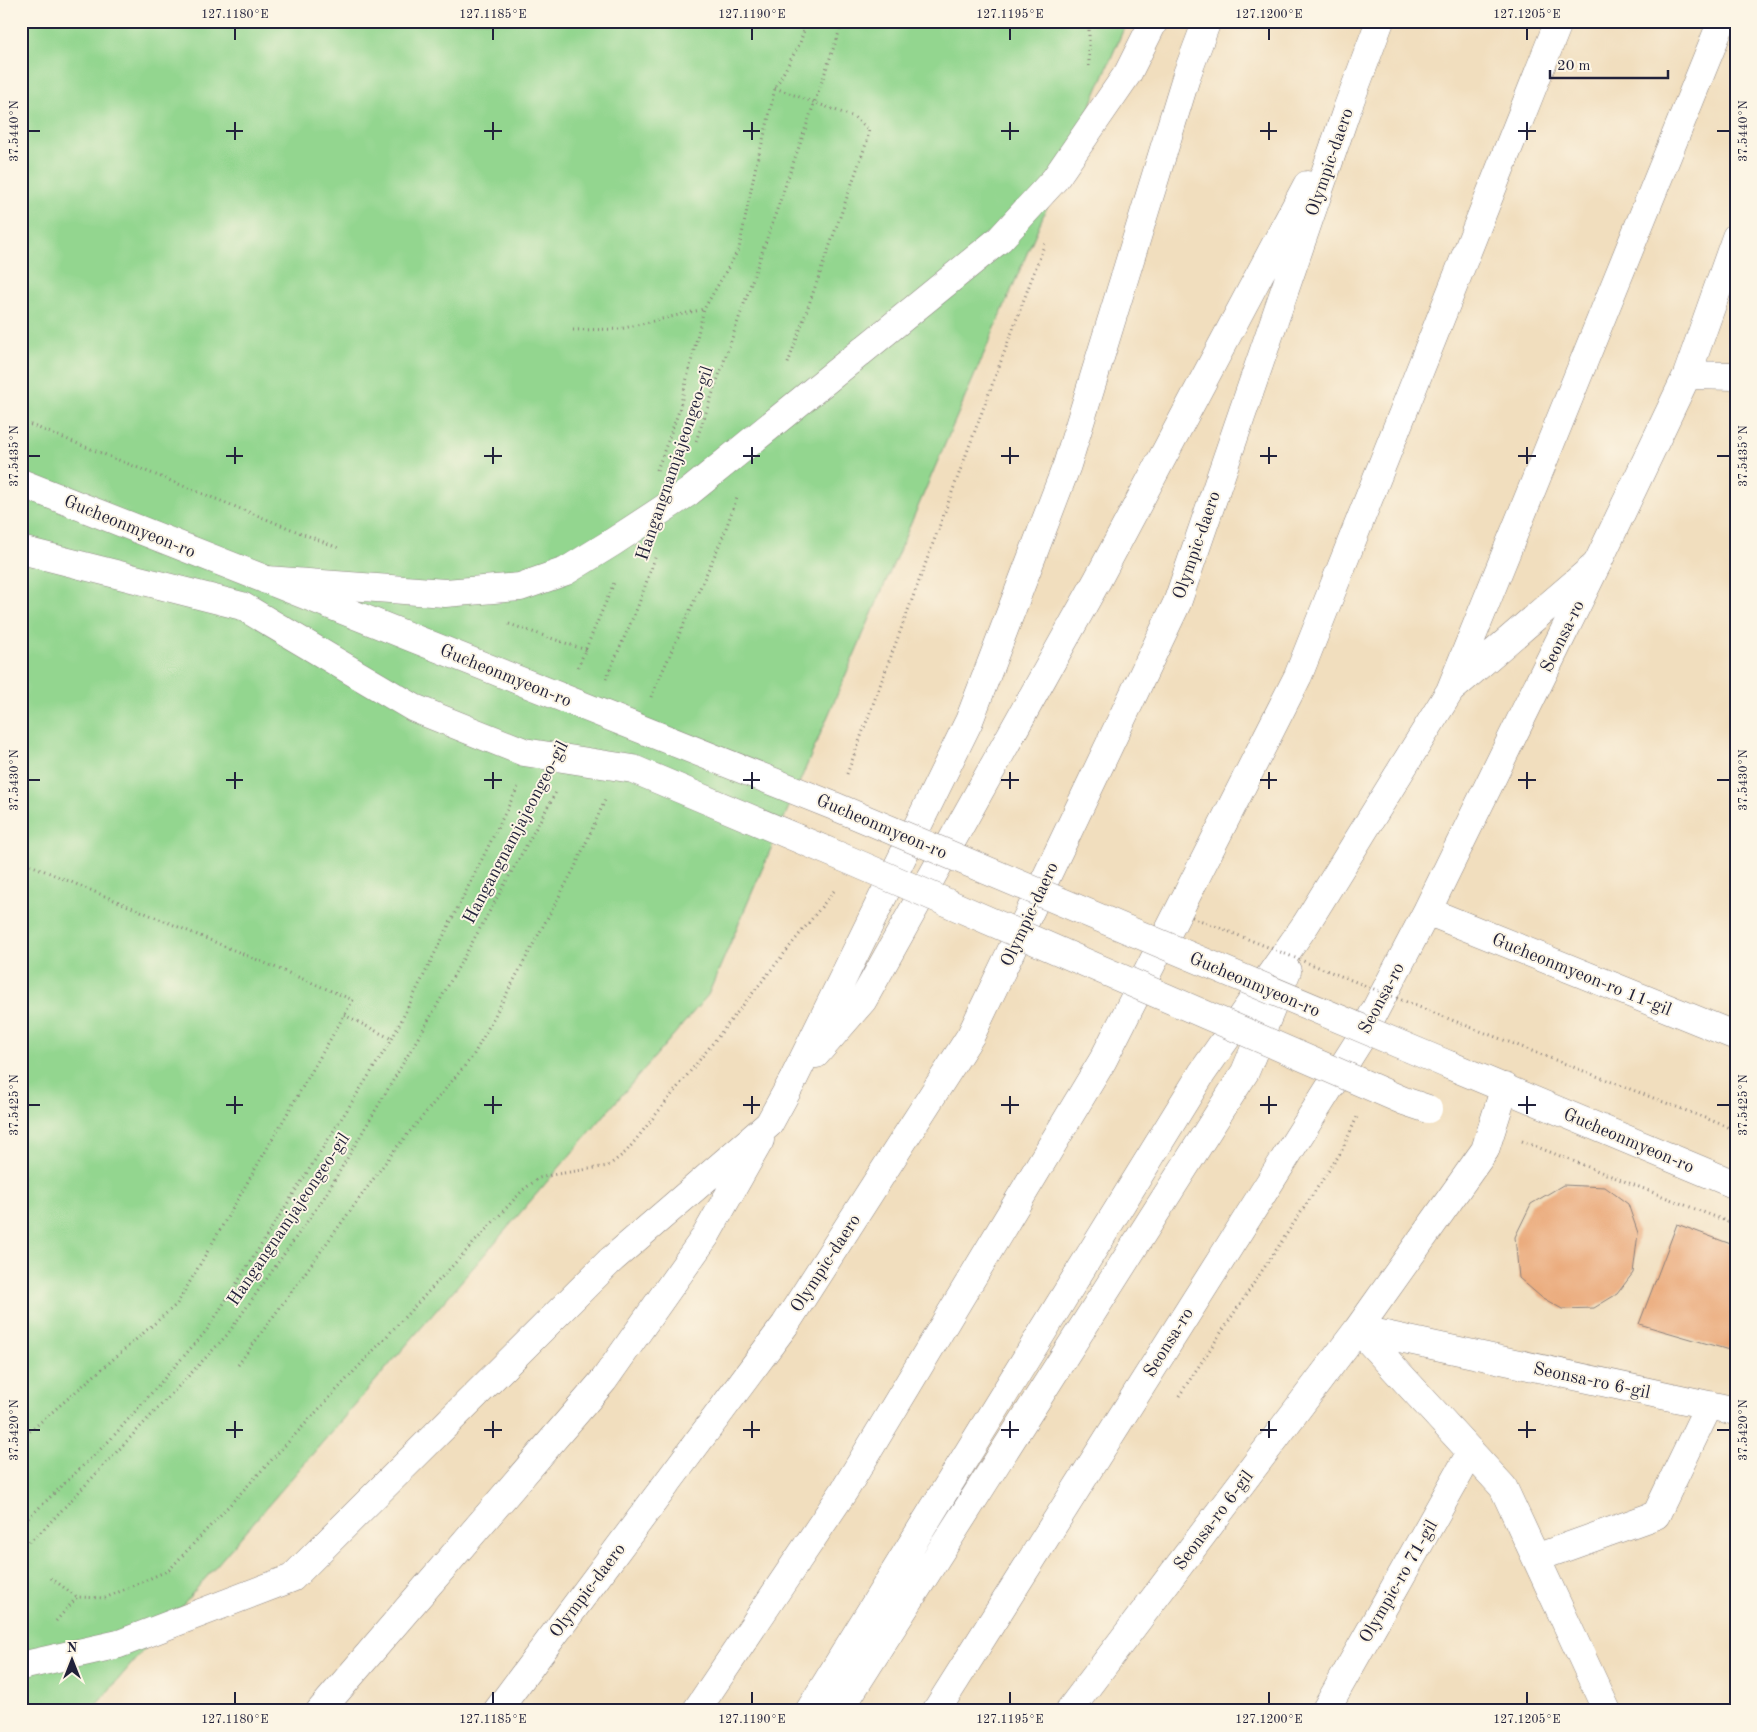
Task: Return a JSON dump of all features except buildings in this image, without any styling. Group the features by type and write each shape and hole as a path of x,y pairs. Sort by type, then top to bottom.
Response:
{"main road":[{"path":"267,580 445,593 520,587 566,571 613,542 689,492 1000,240 1055,179 1128,73 1154,21"},
{"path":"320,1711 604,1380 705,1237 769,1124 969,721 1067,465 1188,74 1208,21"},
{"name":"Olympic-daero","path":"498,1711 785,1325 971,1035 1177,603 1347,109 1380,21"},
{"path":"696,1711 844,1491 1103,1060 1298,676 1559,21"},
{"path":"809,1711 1202,1073 1306,924 1450,691 1722,21"},
{"path":"792,1080 863,1000 1098,579 1347,109"},
{"name":"Seonsa-ro","path":"936,1711 1359,1041 1427,911 1597,564 1687,375 1736,236"},
{"path":"1687,375 1736,376"},
{"name":"Gucheonmyeon-ro","path":"21,483 834,806 1736,1185"},
{"path":"21,550 242,606 414,708 524,752 633,769 856,863 1428,1110"},
{"path":"1450,691 1597,564"},
{"name":"Gucheonmyeon-ro 11-gil","path":"1427,911 1736,1036"},
{"path":"840,1711 1245,1072 1306,924"},
{"name":"Seonsa-ro 6-gil","path":"1069,1711 1358,1329 1485,1150 1505,1087"},
{"path":"21,1666 119,1644 292,1578 610,1261 769,1124"},
{"path":"1358,1329 1503,1487 1607,1711"},
{"name":"Seonsa-ro 6-gil","path":"1358,1329 1736,1411"},
{"path":"1536,1558 1656,1515 1709,1405"},
{"name":"Olympic-ro 71-gil","path":"1325,1711 1471,1452"}],"path":[{"path":"654,478 679,411 704,309 739,248 775,88 800,43 807,21"},
{"name":"Hangangnamjajeongeo-gil","path":"695,443 843,21"},
{"path":"834,806 1036,270"},
{"path":"573,330 620,329 704,309"},
{"path":"21,421 344,550"},
{"name":"Hangangnamjajeongeo-gil","path":"603,688 638,606 657,552"},
{"path":"578,668 616,577"},
{"path":"21,1524 111,1439 207,1330 392,1039 520,783"},
{"name":"Hangangnamjajeongeo-gil","path":"21,1548 44,1530 227,1335 325,1196 435,1009 559,787"},
{"path":"21,862 353,1000 177,1304 21,1439"},
{"path":"51,1578 76,1597 105,1598 169,1570 523,1190 539,1178 608,1166 626,1152 856,863"},
{"path":"344,1015 392,1039"},
{"path":"1457,1022 1736,1130"},
{"path":"1492,1130 1736,1225"}],"green space":[{"path":"21,21 1127,21 708,995 91,1711 21,1711"}]}
